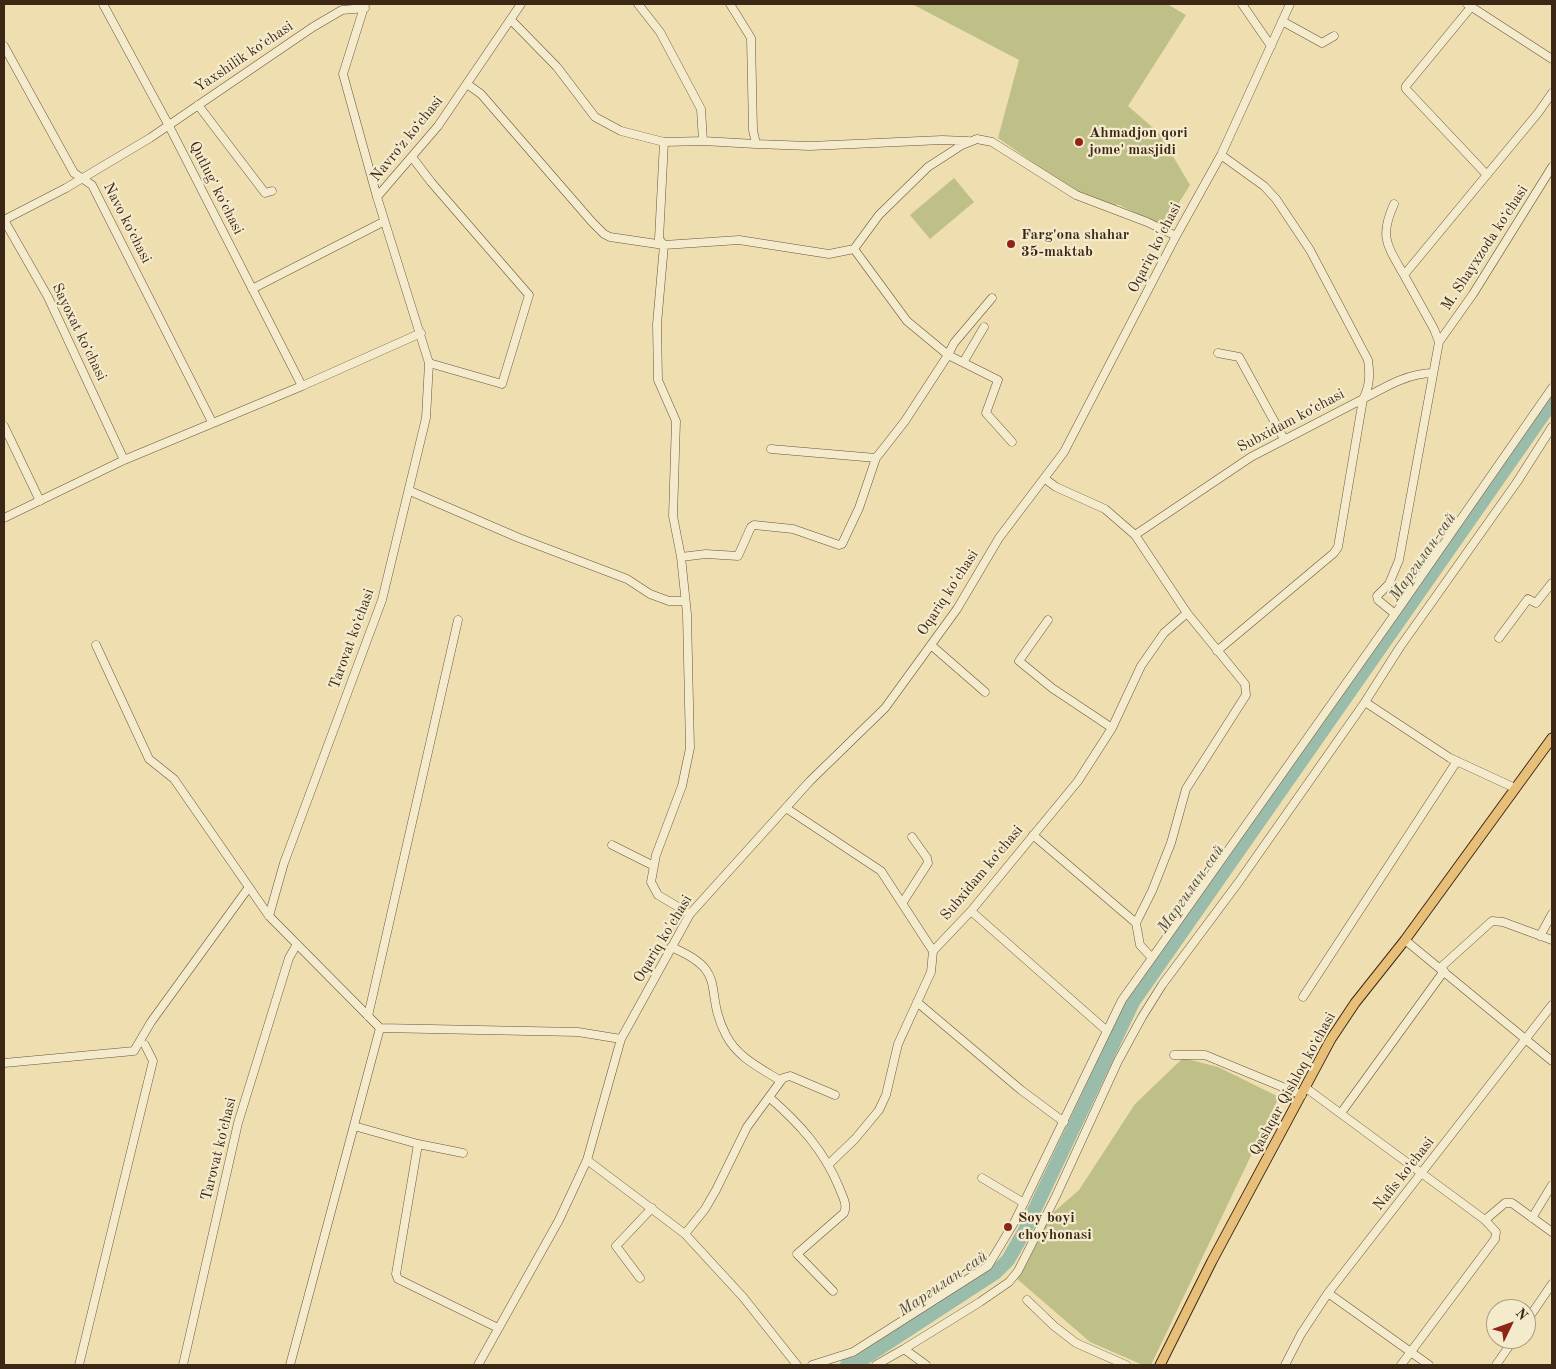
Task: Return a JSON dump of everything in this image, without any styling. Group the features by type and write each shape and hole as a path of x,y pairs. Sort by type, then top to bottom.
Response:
{"main road":[{"name":"Qashqar Qishloq koʻchasi","path":"1160,1365 1212,1261 1345,1016 1405,940 1552,738"}],"street":[{"name":"Qutlugʻ koʻchasi","path":"104,4 168,124 302,386"},
{"name":"Navroʻz koʻchasi","path":"428,363 421,334 377,197 412,157 467,84 521,4"},
{"path":"638,4 660,32 701,109 703,141"},
{"path":"730,4 751,38 753,130 756,144"},
{"path":"1242,4 1271,46"},
{"name":"Oqariq ko'chasi","path":"478,1365 559,1220 587,1160 621,1040 690,914 810,781 885,708 957,609 999,538 1064,452 1176,236 1221,155 1290,4"},
{"path":"1487,175 1406,89 1406,86 1469,5 1552,59"},
{"path":"365,6 343,74 377,197"},
{"name":"Yaxshilik koʻchasi","path":"4,220 84,178 198,105 312,27 342,10 365,6"},
{"path":"512,20 557,67 595,117 621,131 664,142 703,141 819,146 942,140 972,141"},
{"path":"1282,21 1322,43 1334,36"},
{"name":"Navo koʻchasi","path":"4,46 74,173 92,185 212,422"},
{"path":"467,84 481,94 604,234 664,244 740,240 829,254 854,249 878,215 928,167 976,139 992,142 1076,195 1147,222 1176,236"},
{"path":"1404,275 1552,93"},
{"path":"198,105 264,193 272,191"},
{"path":"664,142 659,216 659,239 664,244"},
{"name":"Subxidam koʻchasi","path":"1135,535 1224,474 1284,439 1363,398 1368,391 1370,372 1368,360 1310,250 1270,192 1221,155"},
{"path":"412,157 448,202 529,295 502,384 428,363"},
{"name":"M. Shayxzoda koʻchasi","path":"1439,342 1473,294 1552,168"},
{"path":"1394,204 1384,229 1388,246 1434,329 1439,342 1399,560 1389,584 1377,596 1378,600 1395,614"},
{"name":"Sayoxat koʻchasi","path":"4,220 48,297 124,460"},
{"path":"252,289 384,222"},
{"path":"664,244 657,324 658,380 676,421 673,516 686,601 689,758 682,786 654,866 651,882 658,895 690,914"},
{"path":"854,249 907,321 948,355 964,361 998,380 986,413 1012,442"},
{"path":"680,557 706,554 738,556 751,527 754,525 793,529 839,545 842,544 859,508 876,458 905,421 954,343 992,298"},
{"path":"964,361 984,327"},
{"path":"4,518 124,460 421,334"},
{"path":"1218,353 1239,357 1284,439"},
{"name":"Tarovat koʻchasi","path":"269,916 284,863 382,600 410,491 426,418 428,363"},
{"path":"1217,651 1334,553 1338,547 1363,398 1393,383 1422,373 1433,373"},
{"path":"812,1365 853,1352 988,1266 1024,1202 1122,1000 1552,388"},
{"path":"4,426 40,500"},
{"path":"876,1365 904,1350 980,1302 1009,1282 1018,1270 1056,1196 1118,1061 1162,985 1238,883 1366,702 1400,647 1517,482 1552,428"},
{"path":"771,449 876,458"},
{"path":"1045,479 1056,487 1105,509 1135,535 1187,613 1246,684 1246,695 1186,789 1171,843 1152,892 1136,923 1140,945 1152,958"},
{"path":"410,491 519,538 627,578 650,594 669,600 686,601"},
{"path":"1499,638 1528,599 1536,603 1552,583"},
{"name":"Subxidam koʻchasi","path":"933,951 971,911 1078,781 1112,728 1141,666 1164,633 1187,613"},
{"path":"368,1016 458,620"},
{"path":"1048,620 1019,661 1052,688 1112,728"},
{"path":"96,645 149,759 174,779 269,916 380,1028 578,1032 621,1040"},
{"path":"931,645 985,692"},
{"path":"1366,702 1450,758 1515,788"},
{"path":"1303,997 1457,761"},
{"path":"786,808 881,871 903,902 933,951 931,972 898,1044 886,1095 879,1110 856,1139 830,1164"},
{"path":"1033,834 1136,923"},
{"path":"903,902 928,863 927,858 912,837"},
{"path":"612,845 654,866"},
{"path":"4,1063 134,1051 151,1022 248,887"},
{"path":"971,911 1108,1031"},
{"path":"1540,936 1552,914"},
{"path":"1341,1113 1442,969 1492,921 1503,922 1552,940"},
{"path":"1405,940 1552,1061"},
{"name":"Tarovat koʻchasi","path":"183,1365 238,1123 289,958 297,944"},
{"path":"671,947 690,955 704,964 708,971 718,1018 736,1050 781,1081"},
{"path":"917,1002 1021,1090 1064,1122"},
{"name":"Nafis koʻchasi","path":"1285,1365 1301,1334 1328,1293 1552,1005"},
{"path":"290,1365 380,1028"},
{"path":"80,1365 153,1061 145,1045"},
{"path":"1174,1055 1205,1056 1304,1092 1341,1113 1421,1175 1485,1220 1496,1232 1495,1239 1400,1365"},
{"path":"685,1234 712,1197 747,1127 781,1081 789,1076 835,1094"},
{"path":"770,1098 812,1139 830,1164 846,1209 844,1213 796,1254 833,1291"},
{"path":"354,1126 418,1144 464,1153"},
{"path":"418,1144 396,1274 398,1278 498,1328"},
{"path":"587,1160 685,1234 743,1297 797,1365"},
{"path":"982,1178 1024,1202"},
{"path":"1532,1218 1552,1185"},
{"path":"1485,1220 1505,1203 1512,1203 1552,1232"},
{"path":"640,1278 616,1246 652,1208"},
{"path":"1536,1307 1552,1284"},
{"path":"1328,1293 1428,1365"},
{"path":"1027,1300 1054,1326 1076,1343 1126,1365"},
{"path":"1496,1365 1507,1349"},
{"path":"904,1350 926,1365"}],"green space":[{"path":"912,4 1167,4 1186,15 1128,106 1159,133 1190,185 1164,227 1117,204 1115,207 1068,187 998,138 1019,60"},
{"path":"954,178 974,202 930,239 910,215"},
{"path":"1183,1058 1218,1067 1279,1097 1151,1365 1143,1365 1090,1342 1016,1278 1048,1217 1079,1190 1135,1104"}],"waterway":[{"name":"Маргилан-сай","path":"847,1365 857,1363 995,1273 1008,1260 1024,1232 1133,1002 1552,402"}],"place":[{"name":"Ahmadjon qori jome' masjidi","path":"1079,142"},
{"name":"Farg'ona shahar 35-maktab","path":"1011,244"},
{"name":"Soy boyi choyhonasi","path":"1008,1227"}]}
